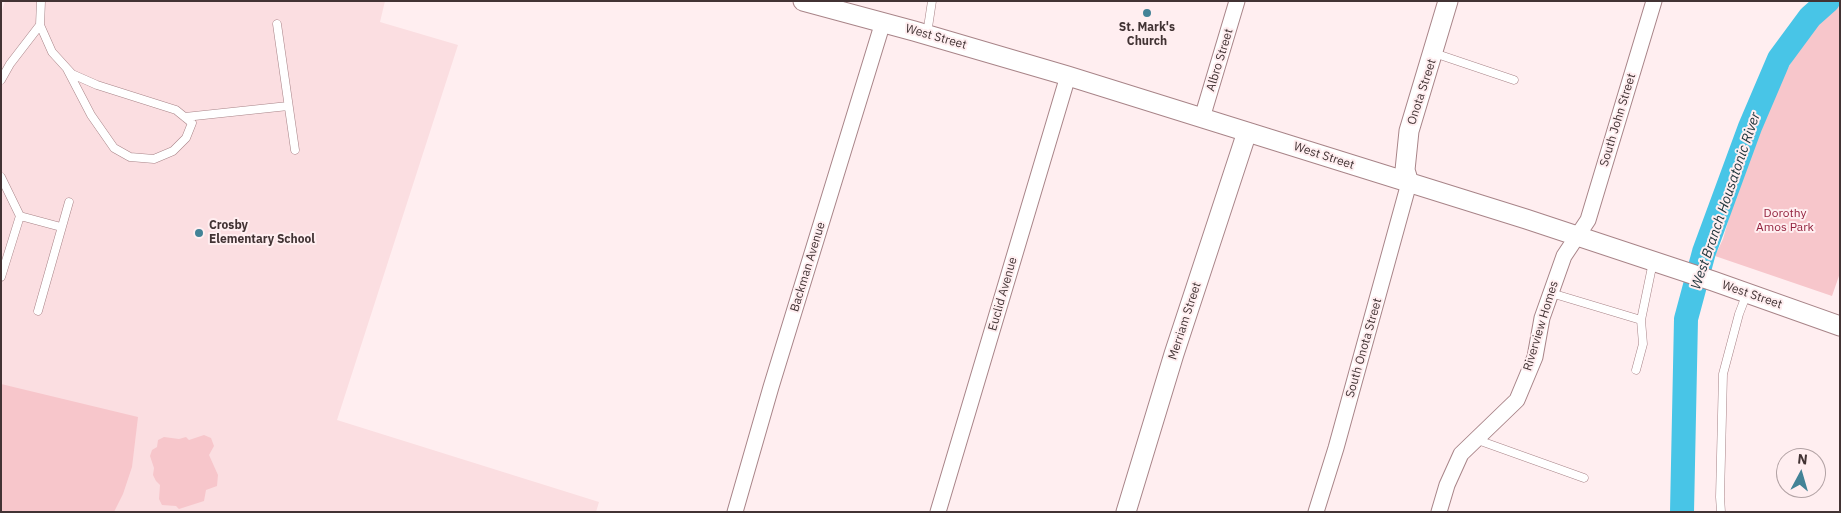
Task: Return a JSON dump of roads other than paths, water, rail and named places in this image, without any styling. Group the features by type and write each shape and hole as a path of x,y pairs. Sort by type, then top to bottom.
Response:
{"street":[{"name":"West Street","path":"803,1 927,34 1068,76 1410,183 1713,281 1840,326"},
{"name":"Albro Street","path":"1202,118 1237,1"},
{"name":"Onota Street","path":"1410,183 1405,170 1409,131 1434,54 1448,1"},
{"name":"South John Street","path":"1577,237 1588,220 1654,1"},
{"name":"Backman Avenue","path":"735,512 771,387 883,22"},
{"name":"Euclid Avenue","path":"938,512 1068,76"},
{"name":"Merriam Street","path":"1126,512 1174,354 1247,132"},
{"name":"South Onota Street","path":"1316,512 1336,448 1410,183"},
{"name":"Riverview Homes","path":"1439,512 1447,485 1461,454 1517,400 1535,357 1542,318 1564,256 1577,237"}],"lane":[{"path":"41,1 40,26 52,52 72,74 97,85 176,110 192,123 186,138 172,151 154,158 130,156 114,148 91,115 67,69"},
{"path":"927,34 932,1"},
{"path":"277,24 295,150"},
{"path":"1,80 10,64 40,26"},
{"path":"1434,54 1514,80"},
{"path":"185,117 288,106"},
{"path":"1,177 20,216 1,277"},
{"path":"38,311 69,202"},
{"path":"20,216 62,227"},
{"path":"1636,370 1643,344 1641,320 1653,262"},
{"path":"1551,293 1641,320"},
{"path":"1721,512 1723,374 1739,314 1747,293"},
{"path":"1475,439 1584,478"}],"waterway":[{"name":"West Branch Housatonic River","path":"1682,512 1686,319 1704,252 1750,127 1779,59 1810,17 1828,1"}],"place":[{"name":"St. Mark's Church","path":"1147,13"},
{"name":"Crosby Elementary School","path":"199,233"}],"park label":[{"name":"Dorothy Amos Park","path":"1785,221"}]}
